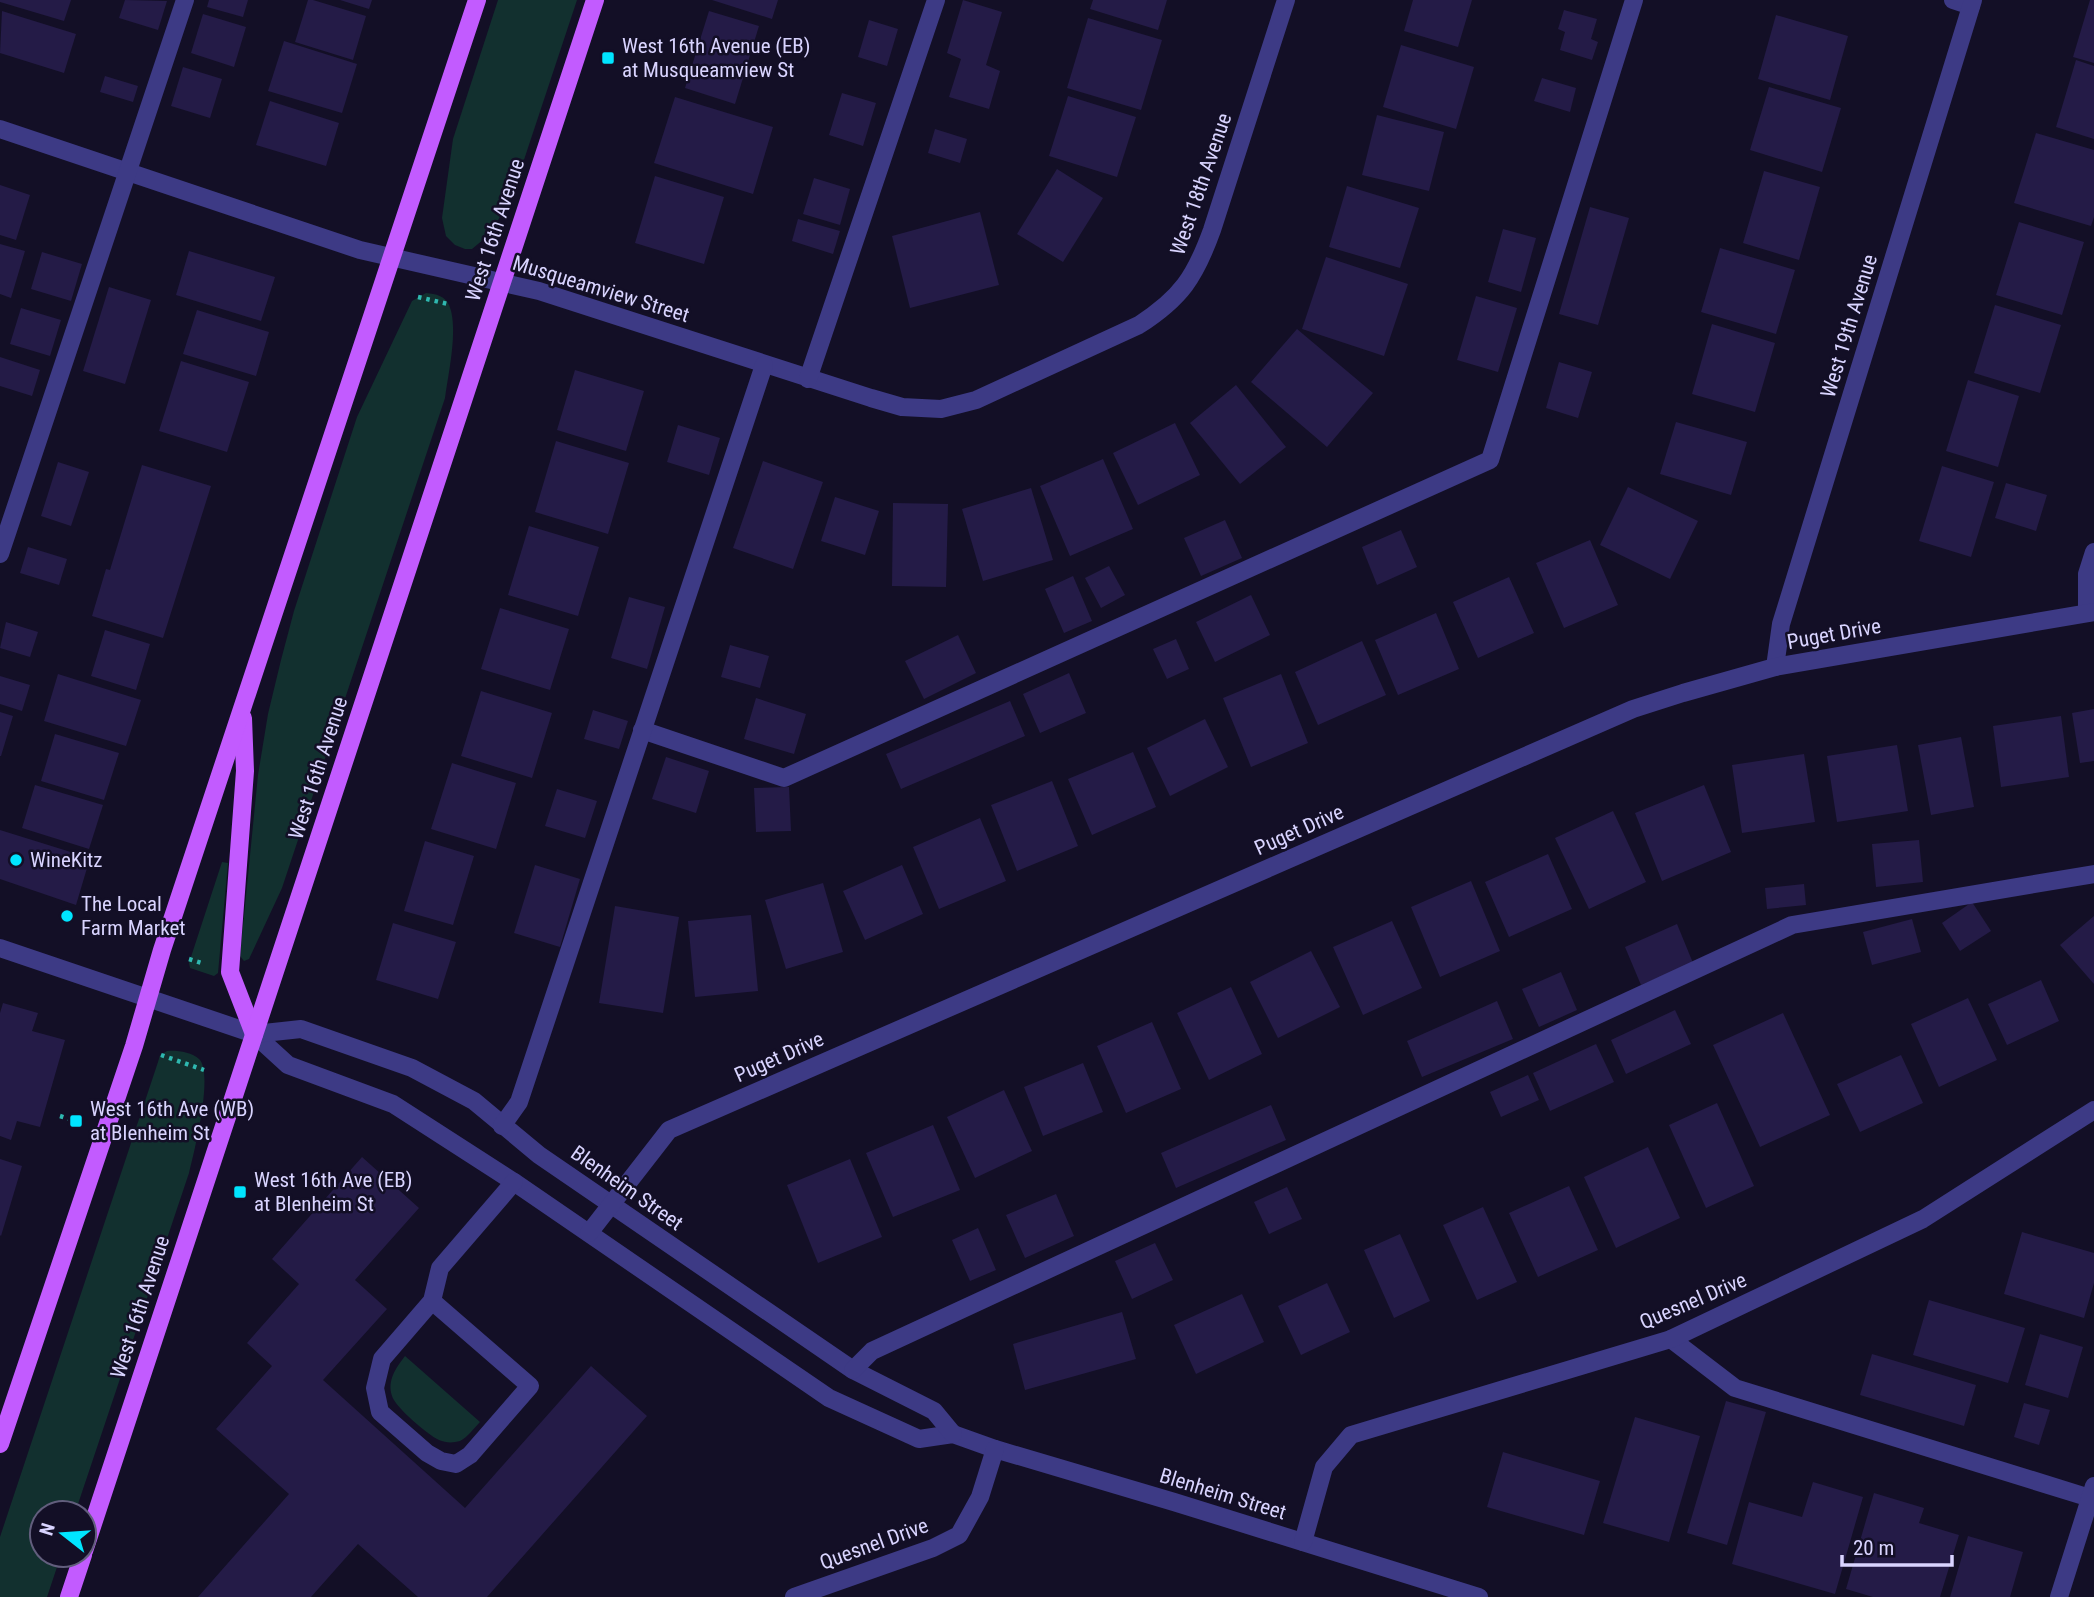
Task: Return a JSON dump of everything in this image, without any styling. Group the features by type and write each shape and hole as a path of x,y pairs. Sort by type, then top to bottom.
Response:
{"main road":[{"path":"0,1444 135,1046 162,950 477,0"},
{"name":"West 16th Avenue","path":"98,1507 596,0"},
{"path":"242,708 245,771 230,972 254,1034"},
{"name":"West 16th Avenue","path":"69,1597 78,1569"}],"street":[{"path":"0,554 185,0"},
{"path":"808,379 936,0"},
{"name":"West 18th Avenue","path":"1065,360 1139,325 1162,310 1185,287 1201,261 1286,0"},
{"path":"642,730 784,778 1490,460 1634,0"},
{"path":"1953,0 1972,3"},
{"name":"West 19th Avenue","path":"1775,667 1781,624 1972,3"},
{"name":"Musqueamview Street","path":"0,129 360,250 557,296 764,365 902,407 941,409 976,400 1065,360"},
{"path":"502,1126 519,1102 764,365"},
{"path":"2091,613 2087,574 2094,552"},
{"name":"Puget Drive","path":"589,1233 669,1130 1633,709 1775,667 2091,613"},
{"path":"853,1370 872,1351 1792,925 2094,874"},
{"name":"Blenheim Street","path":"0,948 254,1034 288,1065 393,1104 514,1182 829,1398 919,1439 953,1434 1479,1597"},
{"name":"Blenheim Street","path":"254,1034 301,1029 412,1068 474,1101 539,1155 853,1370 934,1411 953,1434"},
{"name":"Quesnel Drive","path":"1303,1542 1324,1467 1351,1435 1671,1339 1923,1219 2094,1110"},
{"path":"432,1301 530,1386 470,1455 456,1464 441,1461 427,1453 380,1412 375,1388 382,1359 432,1301 440,1268 514,1182"},
{"path":"1671,1339 1735,1388 2092,1492 2087,1533 2059,1597"},
{"name":"Quesnel Drive","path":"794,1597 933,1548 959,1535 980,1497 995,1449"}],"path":[{"path":"418,297 448,304"},
{"path":"161,1055 204,1070"},
{"path":"60,1116 76,1122"}],"green space":[{"path":"498,0 577,0 512,196 490,234 472,249 465,249 455,245 446,236 442,218 453,139"},
{"path":"426,293 445,299 452,315 452,351 445,398 282,888 249,959 244,961 240,956 258,775 268,714 294,611 357,417 412,301"},
{"path":"222,862 228,863 218,973 214,976 190,968 189,963"},
{"path":"167,1051 179,1051 199,1059 203,1067 202,1114 189,1173 80,1499 28,1499 28,1569 56,1569 47,1597 0,1597 0,1537 160,1055"},
{"path":"405,1356 480,1422 463,1439 452,1442 439,1440 412,1420 394,1401 392,1379"}],"building":[{"path":"0,0 71,0 64,21"},
{"path":"125,0 167,1 158,30 119,18"},
{"path":"209,0 248,0 243,17 207,7"},
{"path":"308,0 366,16 353,60 295,42"},
{"path":"340,0 372,0 369,9"},
{"path":"712,0 778,0 772,19"},
{"path":"963,0 1002,12 986,65 1000,71 989,109 949,97 961,59 947,53"},
{"path":"1093,0 1167,0 1158,30 1090,9"},
{"path":"1413,0 1472,0 1458,47 1404,31"},
{"path":"2090,0 2094,0 2094,63 2073,57"},
{"path":"1564,10 1597,19 1591,39 1598,42 1592,60 1560,50 1565,32 1558,29"},
{"path":"2,11 76,34 64,73 0,53"},
{"path":"709,11 759,26 735,104 685,88"},
{"path":"203,14 246,27 234,67 191,53"},
{"path":"1776,15 1848,36 1830,100 1758,79"},
{"path":"1088,18 1162,40 1141,110 1067,88"},
{"path":"869,20 898,29 887,66 858,57"},
{"path":"284,41 357,64 342,113 268,91"},
{"path":"1401,45 1474,67 1456,129 1383,107"},
{"path":"2076,60 2094,66 2094,139 2056,127"},
{"path":"183,67 222,79 210,118 171,106"},
{"path":"105,76 138,86 133,102 100,92"},
{"path":"1542,78 1576,88 1570,112 1534,101"},
{"path":"1769,87 1841,108 1822,172 1750,150"},
{"path":"842,93 876,103 863,146 829,135"},
{"path":"1068,96 1136,117 1117,177 1049,156"},
{"path":"675,97 773,127 753,194 654,163"},
{"path":"270,101 339,123 326,166 256,145"},
{"path":"1377,115 1444,132 1429,191 1362,175"},
{"path":"935,129 967,139 960,163 928,153"},
{"path":"2036,133 2094,150 2094,217 2091,226 2014,203"},
{"path":"1057,169 1103,198 1063,262 1017,234"},
{"path":"1764,171 1820,187 1799,260 1743,243"},
{"path":"655,176 724,197 704,264 635,243"},
{"path":"814,178 850,189 840,225 803,214"},
{"path":"0,185 30,195 16,240 0,235"},
{"path":"1347,186 1419,208 1400,268 1329,247"},
{"path":"1590,207 1629,218 1598,325 1559,314"},
{"path":"980,212 999,285 910,308 892,236"},
{"path":"798,219 840,231 833,254 792,241"},
{"path":"2019,222 2084,242 2062,315 1996,295"},
{"path":"1503,229 1536,238 1521,292 1488,282"},
{"path":"0,244 25,251 11,298 0,294"},
{"path":"1720,248 1795,270 1776,334 1701,312"},
{"path":"189,251 275,277 261,321 176,295"},
{"path":"42,252 82,264 71,301 31,289"},
{"path":"1326,257 1408,284 1384,356 1302,329"},
{"path":"109,287 151,300 125,384 83,371"},
{"path":"1476,296 1517,308 1498,372 1457,360"},
{"path":"1995,305 2061,325 2040,393 1974,373"},
{"path":"21,308 61,320 50,356 10,344"},
{"path":"197,310 269,332 256,376 183,354"},
{"path":"1712,324 1775,343 1755,412 1692,394"},
{"path":"1297,329 1373,393 1327,447 1251,382"},
{"path":"0,357 40,370 32,396 0,386"},
{"path":"181,361 249,382 227,452 159,431"},
{"path":"1559,362 1592,372 1578,418 1546,408"},
{"path":"575,370 644,391 626,451 557,430"},
{"path":"1968,380 2019,396 1998,467 1946,451"},
{"path":"1236,385 1286,447 1240,484 1190,423"},
{"path":"1676,422 1747,442 1731,495 1660,474"},
{"path":"1175,423 1200,475 1138,505 1113,453"},
{"path":"678,425 720,438 709,475 667,462"},
{"path":"556,441 629,463 608,534 535,512"},
{"path":"1103,459 1133,529 1070,556 1040,486"},
{"path":"763,461 823,482 793,569 733,548"},
{"path":"58,462 89,472 71,526 41,516"},
{"path":"142,465 211,486 163,638 92,616 106,569 110,570"},
{"path":"1942,466 1994,482 1971,557 1919,541"},
{"path":"2006,483 2047,495 2036,531 1995,518"},
{"path":"1628,487 1698,521 1670,579 1600,545"},
{"path":"1031,488 1053,560 983,581 962,509"},
{"path":"835,497 879,511 865,555 821,541"},
{"path":"893,503 948,504 946,587 892,586"},
{"path":"1225,520 1242,558 1201,576 1184,538"},
{"path":"529,526 599,547 578,616 508,595"},
{"path":"1401,530 1417,567 1377,585 1362,547"},
{"path":"1590,540 1618,605 1564,628 1536,563"},
{"path":"28,547 67,559 59,585 20,573"},
{"path":"1109,566 1125,595 1101,608 1085,578"},
{"path":"1073,576 1092,621 1064,633 1045,589"},
{"path":"1509,577 1534,633 1478,658 1453,602"},
{"path":"1251,595 1270,635 1215,662 1196,622"},
{"path":"629,597 665,607 647,669 611,658"},
{"path":"500,608 569,629 550,690 481,669"},
{"path":"1436,613 1459,669 1398,695 1375,640"},
{"path":"6,622 38,632 30,657 0,648"},
{"path":"105,630 150,644 136,690 91,676"},
{"path":"958,635 976,673 924,699 905,661"},
{"path":"1176,639 1189,669 1167,679 1153,649"},
{"path":"1362,641 1386,695 1318,725 1295,672"},
{"path":"730,645 769,656 760,688 721,677"},
{"path":"1069,673 1086,713 1040,733 1023,694"},
{"path":"58,674 141,700 126,746 44,721"},
{"path":"1281,674 1308,743 1251,767 1223,698"},
{"path":"0,676 30,685 22,711 0,704"},
{"path":"481,691 552,713 532,778 461,756"},
{"path":"756,698 806,714 794,754 744,739"},
{"path":"1010,701 1025,736 901,789 886,754"},
{"path":"2094,709 2094,761 2080,763 2072,713"},
{"path":"593,710 628,721 619,749 584,739"},
{"path":"0,712 13,716 1,756 0,756"},
{"path":"2061,716 2069,777 2001,787 1993,726"},
{"path":"1205,719 1228,767 1170,796 1147,748"},
{"path":"55,734 119,753 104,800 41,781"},
{"path":"1961,737 1974,807 1931,815 1918,745"},
{"path":"1897,745 1908,811 1837,822 1827,756"},
{"path":"1133,752 1156,807 1092,835 1068,779"},
{"path":"1804,754 1815,822 1742,833 1732,765"},
{"path":"666,757 709,771 696,813 652,799"},
{"path":"452,763 516,783 496,849 431,829"},
{"path":"1052,781 1078,846 1017,871 991,805"},
{"path":"35,785 103,805 89,849 22,828"},
{"path":"1704,785 1731,852 1662,881 1635,813"},
{"path":"789,787 791,831 756,832 754,788"},
{"path":"557,789 597,801 585,838 545,826"},
{"path":"1613,811 1646,882 1589,909 1555,838"},
{"path":"980,818 1006,881 939,909 913,847"},
{"path":"0,830 90,858 76,905 0,879"},
{"path":"1919,840 1923,882 1876,887 1872,844"},
{"path":"425,841 474,856 453,925 404,911"},
{"path":"1548,854 1572,909 1509,937 1485,882"},
{"path":"535,865 580,879 560,947 514,933"},
{"path":"902,865 923,914 865,940 843,891"},
{"path":"1471,881 1500,951 1440,977 1411,907"},
{"path":"823,883 843,952 786,969 765,900"},
{"path":"1804,884 1806,905 1767,909 1765,888"},
{"path":"1972,902 1991,931 1960,951 1942,923"},
{"path":"615,906 679,917 663,1013 599,1003"},
{"path":"751,915 758,991 695,997 688,921"},
{"path":"2094,916 2094,984 2060,945"},
{"path":"1912,919 1921,952 1872,965 1863,932"},
{"path":"1392,921 1422,988 1363,1015 1333,947"},
{"path":"393,923 456,942 438,999 376,980"},
{"path":"1677,924 1693,963 1641,985 1625,947"},
{"path":"1311,951 1340,1007 1278,1038 1250,982"},
{"path":"1561,972 1577,1010 1539,1027 1522,989"},
{"path":"2041,980 2059,1021 2007,1045 1988,1004"},
{"path":"1231,987 1262,1054 1209,1080 1177,1013"},
{"path":"1968,998 1997,1060 1939,1087 1911,1024"},
{"path":"1497,1001 1513,1039 1422,1077 1407,1041"},
{"path":"3,1003 38,1013 32,1031 65,1040 40,1127 17,1121 11,1140 0,1136 0,1013"},
{"path":"1675,1010 1691,1044 1626,1074 1611,1040"},
{"path":"1783,1013 1830,1115 1760,1147 1713,1045"},
{"path":"1152,1022 1181,1089 1126,1113 1097,1046"},
{"path":"1596,1044 1614,1082 1550,1111 1533,1073"},
{"path":"1901,1055 1923,1103 1860,1132 1837,1084"},
{"path":"1083,1063 1103,1112 1043,1136 1024,1087"},
{"path":"1528,1075 1539,1100 1501,1117 1490,1092"},
{"path":"1004,1090 1032,1151 975,1178 947,1117"},
{"path":"1717,1103 1754,1186 1706,1208 1669,1125"},
{"path":"1271,1105 1286,1140 1176,1188 1161,1153"},
{"path":"933,1125 960,1190 893,1217 866,1153"},
{"path":"1648,1147 1680,1218 1616,1248 1584,1177"},
{"path":"362,1157 419,1208 355,1280 387,1309 323,1380 465,1508 591,1366 647,1416 487,1597 418,1597 358,1544 311,1597 198,1597 289,1494 216,1429 272,1366 247,1343 299,1284 272,1259"},
{"path":"0,1159 22,1166 1,1236 0,1235"},
{"path":"850,1159 882,1237 818,1263 787,1185"},
{"path":"1569,1186 1598,1250 1538,1277 1509,1213"},
{"path":"1287,1187 1302,1219 1269,1234 1254,1202"},
{"path":"1056,1194 1074,1236 1025,1258 1006,1215"},
{"path":"1483,1207 1517,1282 1477,1300 1443,1225"},
{"path":"978,1228 996,1270 970,1281 952,1240"},
{"path":"2022,1232 2094,1253 2094,1283 2084,1318 2004,1294"},
{"path":"1400,1234 1430,1301 1394,1318 1364,1250"},
{"path":"1155,1243 1173,1280 1132,1299 1115,1261"},
{"path":"1327,1283 1350,1332 1301,1355 1278,1306"},
{"path":"1242,1294 1264,1342 1196,1374 1174,1325"},
{"path":"1929,1300 2025,1328 2008,1383 1913,1355"},
{"path":"1122,1312 1136,1359 1025,1390 1013,1344"},
{"path":"2040,1334 2083,1347 2068,1398 2025,1385"},
{"path":"1872,1354 1976,1385 1964,1426 1860,1395"},
{"path":"1726,1401 1766,1412 1727,1545 1687,1533"},
{"path":"2024,1403 2050,1410 2039,1445 2014,1437"},
{"path":"1635,1417 1700,1436 1669,1542 1603,1523"},
{"path":"1503,1452 1600,1481 1584,1535 1487,1507"},
{"path":"1813,1482 1863,1497 1835,1594 1732,1564 1749,1502 1802,1517"},
{"path":"1874,1493 1924,1508 1919,1523 1959,1535 1940,1597 1873,1597 1846,1589"},
{"path":"1968,1536 2023,1552 2010,1597 1950,1597"}],"place":[{"name":"West 16th Avenue (EB) at Musqueamview St","path":"608,58"},
{"name":"WineKitz","path":"16,860"},
{"name":"The Local Farm Market","path":"67,916"},
{"name":"West 16th Ave (WB) at Blenheim St","path":"76,1121"},
{"name":"West 16th Ave (EB) at Blenheim St","path":"240,1192"}]}
